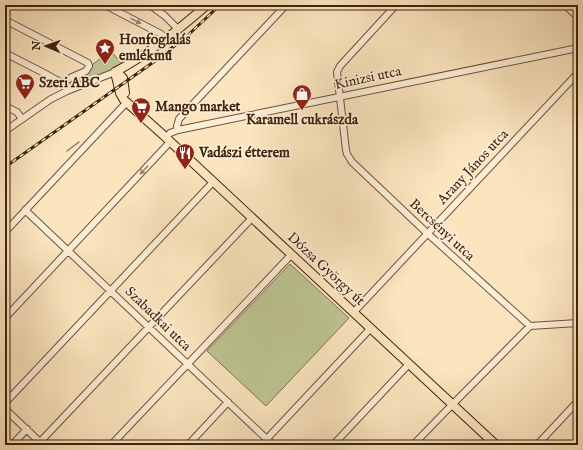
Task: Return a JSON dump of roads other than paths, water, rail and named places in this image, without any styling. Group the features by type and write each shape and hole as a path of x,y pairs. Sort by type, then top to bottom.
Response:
{"main road":[{"path":"115,72 133,63 166,40 207,5"},
{"path":"115,72 123,78 133,63"},
{"name":"Dózsa György út","path":"115,72 120,93 126,103 138,112 496,445"},
{"name":"Dózsa György út","path":"123,78 126,96 138,112"}],"street":[{"path":"105,5 161,34 166,40"},
{"path":"150,5 165,16 178,29"},
{"path":"178,130 177,126 179,119 286,5"},
{"name":"Bercsényi utca","path":"396,5 338,69 337,75 346,150 349,158 427,233 530,326"},
{"path":"565,5 578,17"},
{"path":"5,20 88,63 89,66 86,71 62,83"},
{"name":"Kinizsi utca","path":"5,318 68,251 168,140 170,133 178,130 578,48"},
{"path":"5,53 62,83 67,91"},
{"path":"5,131 51,99 115,72"},
{"name":"Arany János utca","path":"353,313 578,73"},
{"path":"5,232 126,103"},
{"path":"5,106 17,112 22,119"},
{"path":"5,403 213,182"},
{"name":"Szabadkai utca","path":"25,210 273,445"},
{"path":"5,409 42,444 149,327 252,218"},
{"path":"111,445 291,255"},
{"path":"413,445 530,326 578,323"},
{"path":"261,445 370,329"},
{"path":"333,445 409,364"},
{"path":"537,445 578,401"},
{"path":"188,445 228,402"},
{"path":"12,445 27,429"}],"waterway":[{"path":"67,151 79,142"}],"railway":[{"path":"5,167 155,61 187,36 220,5"}],"place":[{"name":"Honfoglalás emlékmű","path":"105,65"},
{"name":"Szeri ABC","path":"25,100"},
{"name":"Karamell cukrászda","path":"302,111"},
{"name":"Mango market","path":"141,124"},
{"name":"Vadászi étterem","path":"185,170"}]}
